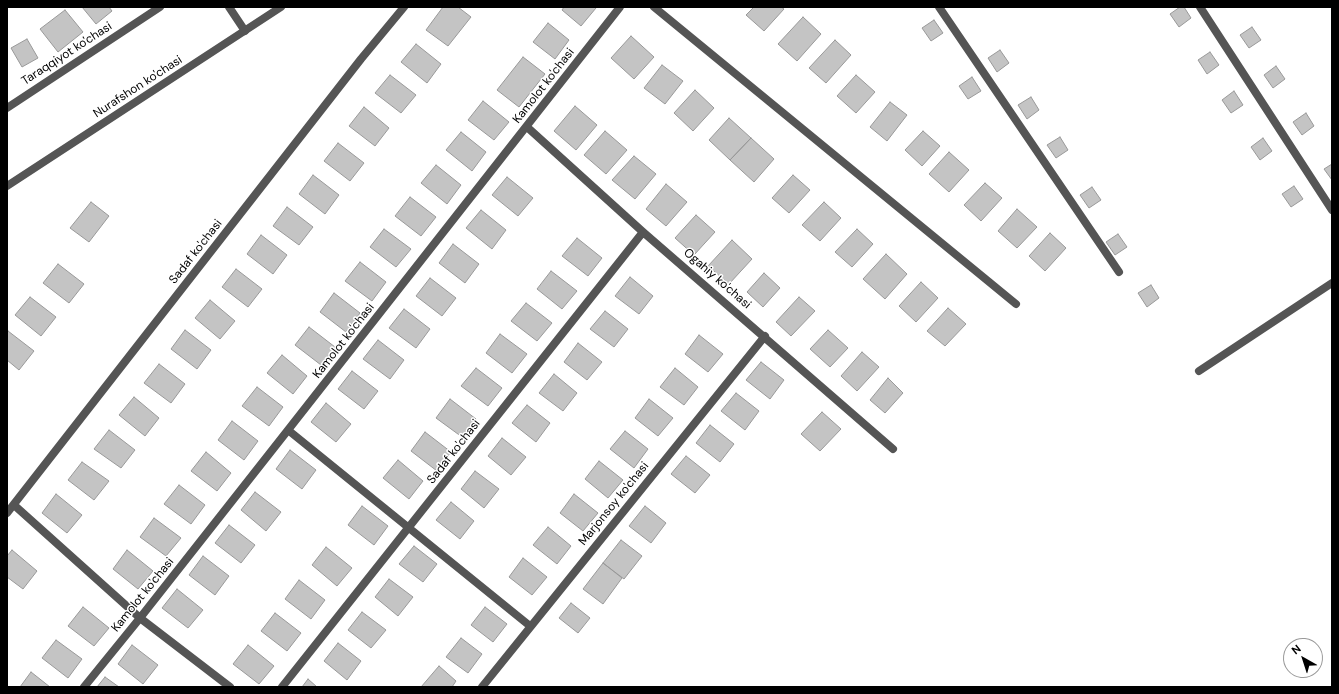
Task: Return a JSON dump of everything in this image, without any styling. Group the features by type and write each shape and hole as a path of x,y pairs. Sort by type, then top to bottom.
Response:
{"street":[{"name":"Taraqqiyot ko'chasi","path":"7,108 160,7"},
{"path":"229,7 245,31"},
{"name":"Nurafshon ko'chasi","path":"7,186 281,7"},
{"name":"Sadaf ko'chasi","path":"7,513 360,59 404,7"},
{"name":"Kamolot ko'chasi","path":"84,687 140,618 620,7"},
{"path":"654,7 1016,304"},
{"path":"939,7 1119,272"},
{"path":"1200,7 1332,210"},
{"name":"Ogahiy ko'chasi","path":"527,127 644,232 893,449"},
{"name":"Sadaf ko'chasi","path":"282,687 644,232"},
{"path":"1199,371 1332,283"},
{"name":"Marjonsoy ko'chasi","path":"482,687 764,336"},
{"path":"288,430 530,626"},
{"path":"14,505 140,618 230,687"}],"building":[{"path":"82,7 109,7 112,11 96,24"},
{"path":"443,7 458,7 471,17 448,46 426,30"},
{"path":"564,7 596,8 581,26 562,10"},
{"path":"754,7 781,7 784,9 764,31 746,15"},
{"path":"1180,7 1184,7 1191,18 1179,27 1170,14"},
{"path":"65,10 83,32 58,52 40,29"},
{"path":"803,17 821,34 797,61 778,44"},
{"path":"934,20 943,33 931,41 922,28"},
{"path":"548,23 569,40 555,59 533,42"},
{"path":"1252,27 1261,40 1249,48 1240,35"},
{"path":"631,36 654,57 634,79 611,58"},
{"path":"27,39 38,58 22,67 11,48"},
{"path":"835,40 851,55 826,83 809,68"},
{"path":"416,44 441,64 427,83 401,62"},
{"path":"1000,50 1009,63 997,72 988,58"},
{"path":"1210,52 1219,65 1207,74 1198,60"},
{"path":"523,57 545,74 519,107 497,90"},
{"path":"662,65 683,81 665,104 644,88"},
{"path":"1276,66 1285,79 1273,88 1264,75"},
{"path":"390,75 416,95 401,113 375,93"},
{"path":"856,75 875,92 856,113 837,96"},
{"path":"972,77 981,91 968,99 959,86"},
{"path":"695,90 714,108 693,131 674,113"},
{"path":"1234,91 1243,105 1231,113 1222,100"},
{"path":"1031,97 1039,110 1027,119 1018,105"},
{"path":"483,101 509,122 494,140 468,120"},
{"path":"890,102 907,115 887,141 870,127"},
{"path":"575,106 597,125 576,150 554,131"},
{"path":"364,107 389,128 375,146 349,126"},
{"path":"1306,113 1314,126 1302,135 1293,122"},
{"path":"729,118 751,138 730,160 709,140"},
{"path":"605,131 627,150 606,174 584,155"},
{"path":"923,131 940,146 922,166 905,150"},
{"path":"461,132 486,152 472,171 446,150"},
{"path":"1060,137 1068,150 1056,158 1047,145"},
{"path":"751,138 774,159 754,182 730,160"},
{"path":"1263,138 1272,151 1260,160 1251,147"},
{"path":"338,143 364,163 350,181 324,161"},
{"path":"949,152 969,170 949,192 929,174"},
{"path":"634,156 656,174 635,199 612,180"},
{"path":"1332,164 1332,180 1324,169"},
{"path":"436,165 461,185 447,204 421,183"},
{"path":"313,175 339,195 325,214 299,194"},
{"path":"793,175 810,190 789,213 772,198"},
{"path":"507,177 533,198 518,216 492,195"},
{"path":"985,183 1002,198 981,221 964,205"},
{"path":"666,184 687,202 666,226 646,209"},
{"path":"1294,186 1303,199 1291,207 1282,194"},
{"path":"1092,187 1101,200 1089,208 1080,195"},
{"path":"410,197 436,217 421,236 395,216"},
{"path":"91,202 109,216 89,242 70,228"},
{"path":"824,202 841,218 820,241 802,225"},
{"path":"287,207 313,227 299,245 273,226"},
{"path":"1017,209 1037,227 1017,248 998,231"},
{"path":"481,210 506,230 492,249 466,228"},
{"path":"696,215 715,232 694,255 675,238"},
{"path":"384,229 411,249 396,267 370,247"},
{"path":"857,229 873,244 852,267 835,252"},
{"path":"1050,233 1066,248 1045,271 1029,256"},
{"path":"1118,234 1127,247 1115,255 1106,242"},
{"path":"261,235 287,255 273,274 247,254"},
{"path":"577,238 602,258 588,276 562,256"},
{"path":"732,240 752,259 729,284 708,266"},
{"path":"453,244 479,264 465,283 439,263"},
{"path":"886,254 907,274 885,299 863,279"},
{"path":"360,262 386,282 372,301 345,281"},
{"path":"58,264 84,284 69,303 43,283"},
{"path":"236,269 262,289 248,307 222,287"},
{"path":"551,271 577,291 562,309 537,289"},
{"path":"764,273 780,288 763,307 747,292"},
{"path":"630,277 653,296 639,314 615,296"},
{"path":"430,278 456,298 442,316 416,296"},
{"path":"921,282 938,298 916,322 899,306"},
{"path":"1151,285 1159,298 1147,307 1138,293"},
{"path":"334,293 360,313 346,332 320,312"},
{"path":"30,297 56,317 41,336 15,315"},
{"path":"799,297 815,311 791,336 776,322"},
{"path":"210,300 235,321 220,339 195,318"},
{"path":"526,303 552,323 537,341 511,321"},
{"path":"948,308 966,324 945,346 927,331"},
{"path":"404,309 430,329 416,348 389,328"},
{"path":"605,311 628,329 614,347 590,329"},
{"path":"309,327 335,347 321,365 295,345"},
{"path":"185,330 211,350 197,369 171,349"},
{"path":"828,330 848,348 830,367 810,349"},
{"path":"8,331 34,351 19,370 7,360"},
{"path":"500,334 527,354 512,373 486,353"},
{"path":"699,335 723,354 708,372 685,354"},
{"path":"378,340 404,360 390,379 363,359"},
{"path":"578,343 602,362 587,380 564,362"},
{"path":"862,352 879,367 857,391 841,376"},
{"path":"282,355 307,376 293,394 267,373"},
{"path":"761,362 784,380 770,399 746,380"},
{"path":"159,364 185,384 171,403 144,383"},
{"path":"476,368 502,388 488,406 461,386"},
{"path":"675,368 698,387 684,405 660,387"},
{"path":"352,371 378,391 364,409 338,389"},
{"path":"554,374 577,393 563,411 539,393"},
{"path":"888,378 903,393 885,413 870,400"},
{"path":"257,387 283,407 269,426 242,406"},
{"path":"736,393 759,411 745,430 721,411"},
{"path":"134,397 159,418 145,436 119,415"},
{"path":"450,399 476,419 462,437 436,418"},
{"path":"649,399 673,418 658,436 635,418"},
{"path":"326,403 351,424 336,442 311,422"},
{"path":"527,405 550,423 536,442 512,423"},
{"path":"822,412 841,429 820,451 801,434"},
{"path":"232,421 258,441 244,460 218,440"},
{"path":"710,425 734,444 720,462 696,443"},
{"path":"109,430 135,450 121,468 94,449"},
{"path":"625,431 648,449 634,468 610,449"},
{"path":"425,432 451,452 437,471 411,451"},
{"path":"502,438 526,457 511,475 488,456"},
{"path":"290,450 316,470 302,489 276,469"},
{"path":"206,452 231,473 217,491 191,471"},
{"path":"686,456 710,475 695,493 671,474"},
{"path":"398,460 423,481 409,499 383,478"},
{"path":"599,461 623,480 608,498 585,479"},
{"path":"82,462 109,481 94,500 68,480"},
{"path":"475,471 499,489 484,508 461,489"},
{"path":"179,485 205,505 191,524 164,504"},
{"path":"255,492 281,512 266,531 241,510"},
{"path":"56,494 82,515 67,533 42,513"},
{"path":"574,494 598,513 583,531 560,513"},
{"path":"451,502 474,521 460,539 436,520"},
{"path":"362,506 388,526 374,545 348,525"},
{"path":"645,506 666,523 651,543 629,526"},
{"path":"154,518 181,538 166,556 140,537"},
{"path":"229,525 255,545 241,563 215,543"},
{"path":"548,527 571,546 557,564 533,545"},
{"path":"621,540 642,556 624,579 603,563"},
{"path":"414,546 437,564 423,582 399,564"},
{"path":"326,547 352,568 337,586 312,565"},
{"path":"12,550 37,571 23,589 7,577 7,556"},
{"path":"127,550 153,571 138,589 113,569"},
{"path":"203,556 229,576 215,595 189,575"},
{"path":"523,558 547,577 532,595 509,577"},
{"path":"603,563 622,578 603,604 583,589"},
{"path":"389,579 413,597 398,616 375,597"},
{"path":"299,580 325,600 311,619 285,599"},
{"path":"177,589 203,610 188,628 162,608"},
{"path":"571,603 590,618 578,633 559,618"},
{"path":"83,607 109,628 94,646 68,626"},
{"path":"485,607 507,624 493,642 471,625"},
{"path":"362,612 386,630 371,648 348,630"},
{"path":"275,613 301,633 287,651 261,631"},
{"path":"461,638 482,654 468,673 446,657"},
{"path":"56,640 82,659 68,678 42,658"},
{"path":"338,643 361,661 347,680 324,661"},
{"path":"132,645 158,665 143,684 118,664"},
{"path":"248,645 274,666 259,684 233,664"},
{"path":"439,666 456,681 452,687 421,687"},
{"path":"31,672 50,687 20,687"},
{"path":"105,677 119,687 97,687"},
{"path":"308,679 317,687 302,687"}]}
